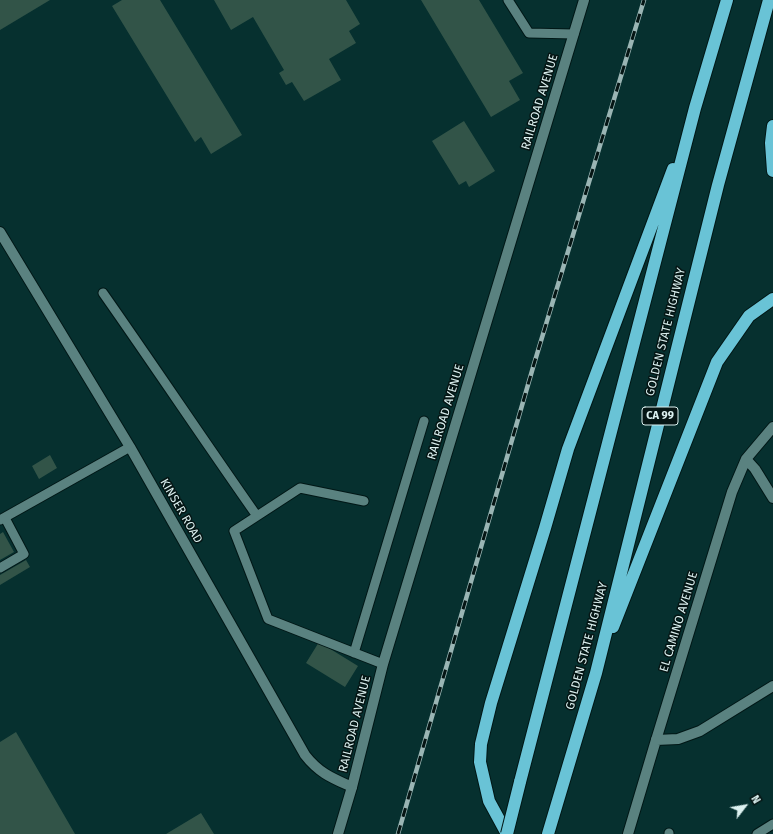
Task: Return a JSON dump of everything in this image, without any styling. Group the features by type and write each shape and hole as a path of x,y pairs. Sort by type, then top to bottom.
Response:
{"highway":[{"path":"507,834 695,108 727,0"},
{"name":"GOLDEN STATE HIGHWAY","path":"549,833 596,673 718,185 769,0"},
{"path":"507,834 488,801 480,762 481,744 491,703 543,536 568,449 695,108"},
{"path":"773,126 771,143 773,171"},
{"path":"596,673 717,362 749,316 773,299"}],"street":[{"name":"RAILROAD AVENUE","path":"338,834 352,787 383,664 584,0"},
{"name":"KINSER ROAD","path":"0,232 130,447 305,755 315,768 327,776 352,787"},
{"name":"EL CAMINO AVENUE","path":"628,834 732,492 746,459 773,426"},
{"path":"746,459 755,469 773,498"},
{"path":"656,740 678,739 700,731 773,686"}],"lane":[{"path":"508,0 529,32 574,34"},
{"path":"103,293 150,359 212,453 257,516"},
{"path":"354,653 424,421"},
{"path":"0,568 24,554 2,519 130,447"},
{"path":"364,501 300,488 234,531 268,619 383,664"},
{"path":"756,834 773,824"}],"building":[{"path":"0,0 50,0 0,30"},
{"path":"122,0 160,0 242,135 211,154 201,137 195,142 112,6"},
{"path":"214,0 346,0 360,24 349,31 356,43 329,59 341,80 304,101 292,82 286,85 279,73 284,70 253,17 231,30"},
{"path":"421,0 479,0 523,73 509,81 520,100 491,117"},
{"path":"464,121 495,171 469,187 466,181 459,185 432,141"},
{"path":"50,455 57,468 39,479 32,466"},
{"path":"3,532 14,552 0,560 0,534"},
{"path":"26,560 30,567 0,585 0,575"},
{"path":"319,642 358,666 345,687 306,663"},
{"path":"16,732 75,834 0,834 0,742"},
{"path":"201,813 214,834 166,834"}],"railway":[{"path":"398,834 534,364 644,0"}]}
